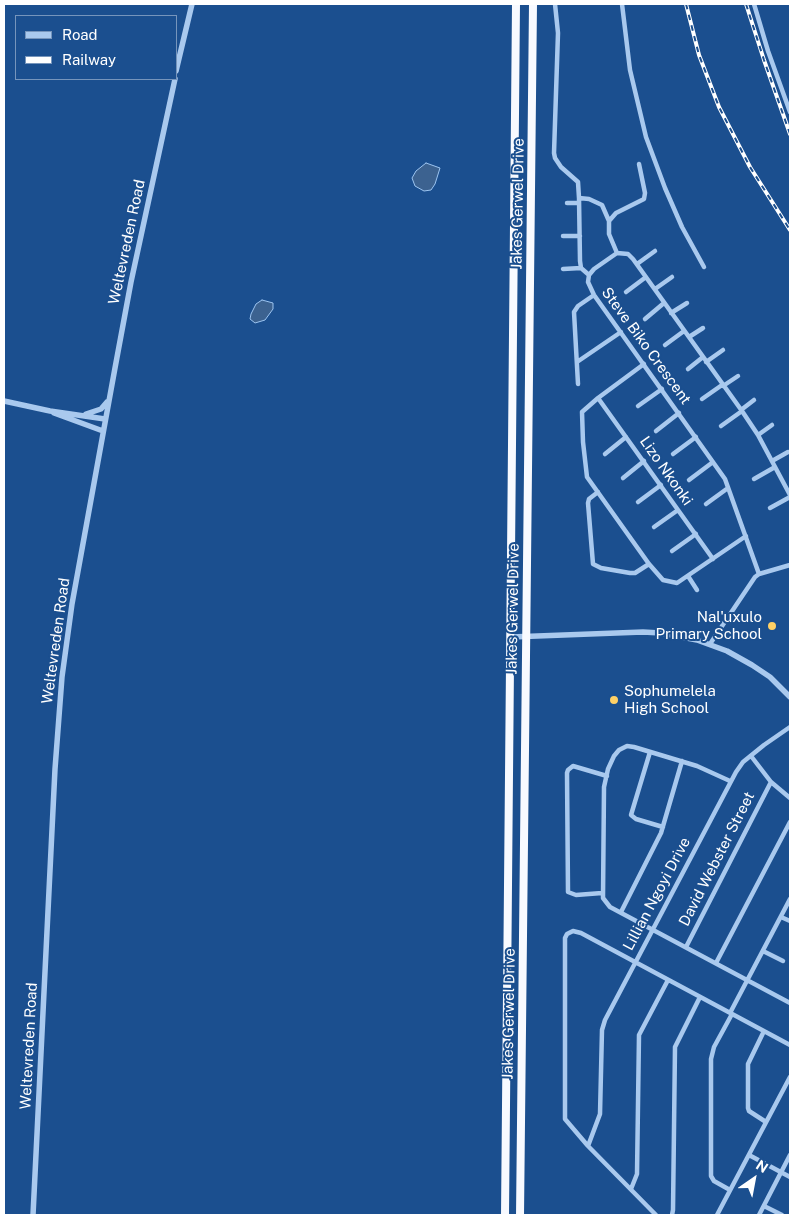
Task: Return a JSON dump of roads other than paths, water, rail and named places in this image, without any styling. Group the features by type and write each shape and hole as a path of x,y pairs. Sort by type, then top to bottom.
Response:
{"highway":[{"name":"Jakes Gerwel Drive","path":"505,1215 516,4"},
{"name":"Jakes Gerwel Drive","path":"520,1215 533,4"}],"street":[{"path":"178,63 192,4"},
{"path":"555,4 558,33 554,152 561,168 578,182 581,268"},
{"path":"622,4 630,70 646,137 682,227 704,267"},
{"path":"754,4 768,51 790,112"},
{"name":"Weltevreden Road","path":"33,1215 55,769 62,677 72,604 105,419 131,282 174,80"},
{"path":"609,221 616,213 644,199 645,193 639,164"},
{"path":"567,203 587,198 597,201 602,205 609,221 611,240 617,252 628,254 637,264 758,435 775,467 788,486 790,496 770,508"},
{"path":"563,236 580,236"},
{"name":"Steve Biko Crescent","path":"617,252 589,275 588,286 725,478 759,574"},
{"path":"637,264 654,252"},
{"path":"563,269 581,268 589,275"},
{"path":"626,292 646,277"},
{"path":"655,289 672,277"},
{"path":"578,384 574,312 578,306 594,294"},
{"path":"645,319 664,303"},
{"path":"671,313 687,303"},
{"path":"689,337 703,328"},
{"path":"664,345 684,331"},
{"path":"577,362 621,332"},
{"path":"688,369 723,350"},
{"path":"644,364 584,410 581,416 586,474 648,564 663,580 677,583 746,536"},
{"path":"702,399 738,376"},
{"path":"638,406 662,389"},
{"path":"79,415 97,412 109,398"},
{"name":"Lizo Nkonki","path":"598,398 713,558"},
{"path":"721,426 754,400"},
{"path":"4,401 50,411 105,419"},
{"path":"50,411 103,431"},
{"path":"656,431 679,413"},
{"path":"758,435 772,425"},
{"path":"605,454 626,437"},
{"path":"673,454 696,437"},
{"path":"772,461 788,452"},
{"path":"622,478 644,461"},
{"path":"689,480 713,462"},
{"path":"754,479 775,467"},
{"path":"638,502 661,485"},
{"path":"706,504 728,488"},
{"path":"598,492 589,499 588,503 593,564 601,568 630,573 636,573 648,564"},
{"path":"654,527 678,510"},
{"path":"672,551 696,534"},
{"path":"710,644 748,586 759,574 790,565"},
{"path":"688,576 697,590"},
{"path":"511,637 643,632 676,635 710,644 752,665 770,677 790,697"},
{"name":"Lillian Ngoyi Drive","path":"790,727 744,762 730,781 636,963 790,1045"},
{"path":"730,781 682,761 634,747 623,747 614,756 606,776 603,806 602,893 607,904 790,1003"},
{"path":"650,752 631,814 636,819 664,828"},
{"path":"751,756 771,782 790,798"},
{"path":"621,912 664,828 682,761"},
{"path":"602,893 576,895 568,892 567,772 574,766 606,776"},
{"name":"David Webster Street","path":"686,947 771,782"},
{"path":"716,963 790,822"},
{"path":"730,1190 714,1181 711,1176 711,1059 714,1047 790,899"},
{"path":"781,917 790,921"},
{"path":"588,1146 600,1114 603,1025 636,963 573,931 567,934 565,938 564,1116 570,1127 588,1146 656,1215"},
{"path":"763,951 783,961"},
{"path":"631,1189 638,1172 639,1035 668,980"},
{"path":"672,1215 675,1047 700,997"},
{"path":"764,1031 749,1060 748,1108 749,1111 766,1122"},
{"path":"717,1215 790,1076"},
{"path":"749,1155 790,1177"},
{"path":"759,1215 790,1155"},
{"path":"764,1206 782,1215"}],"water":[{"path":"426,163 440,168 431,190 424,191 415,186 412,178 416,171"},
{"path":"262,300 273,303 273,309 265,320 255,323 250,319 251,314 256,304"}],"railway":[{"path":"686,4 699,55 719,107 750,167 790,230"},
{"path":"746,4 790,134"}],"place":[{"name":"Nal'uxulo Primary School","path":"772,626"},
{"name":"Sophumelela High School","path":"614,700"}]}
